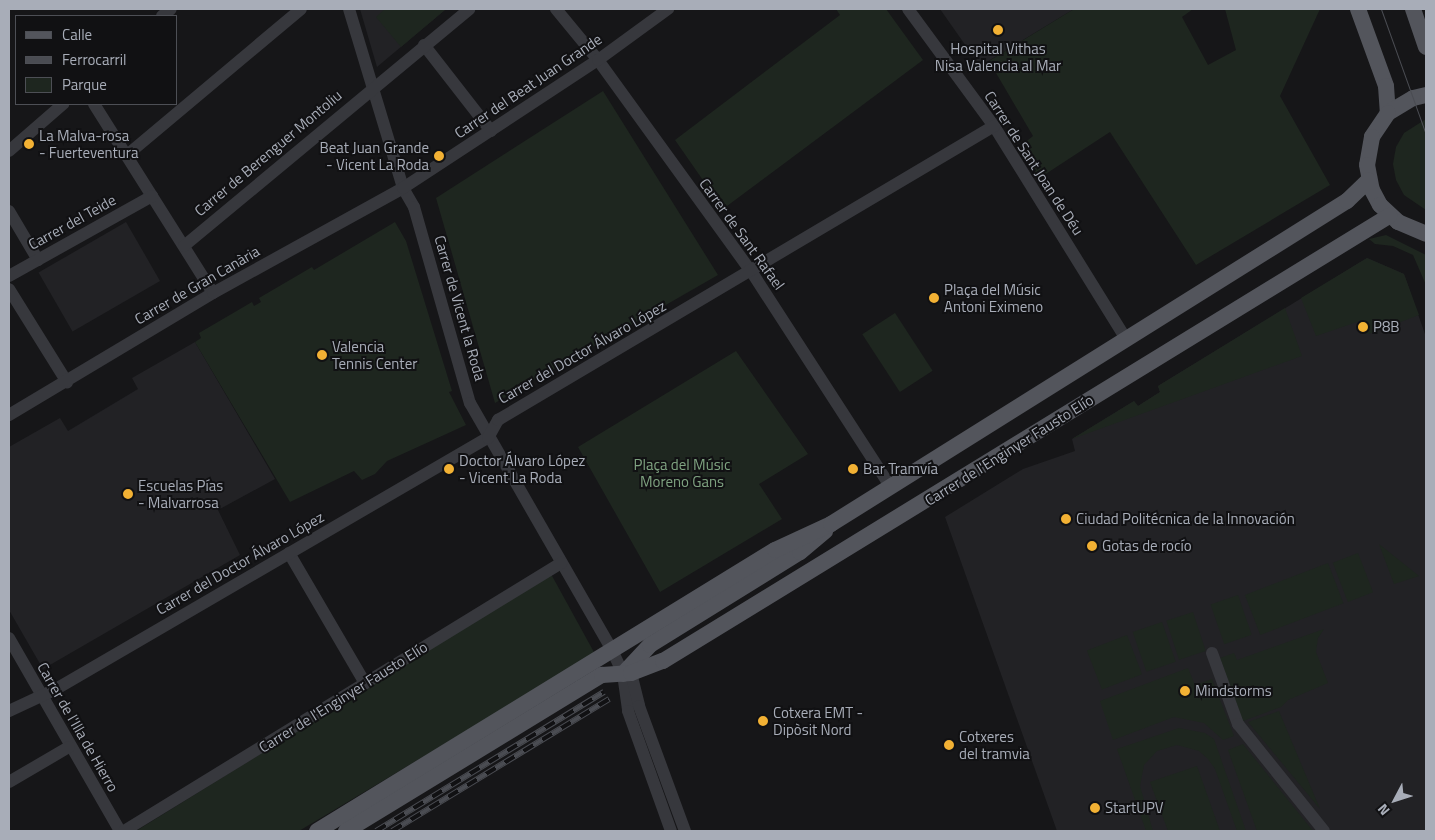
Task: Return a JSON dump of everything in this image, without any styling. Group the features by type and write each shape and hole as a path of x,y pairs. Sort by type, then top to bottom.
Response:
{"main road":[{"path":"1358,9 1386,86 1388,113"},
{"path":"1413,9 1426,47"},
{"path":"1426,95 1413,98 1388,113 1370,144 1366,165 1368,180 1376,199 1390,216 1407,228 1426,234"},
{"path":"317,831 775,550 831,524 1347,202 1368,180"},
{"name":"Carrer de l'Enginyer Fausto Elío","path":"346,831 602,675 627,673 654,666 680,651 1390,216"},
{"path":"627,673 650,645 800,552 831,524"}],"street":[{"path":"127,155 301,9"},
{"name":"Carrer de Vicent la Roda","path":"349,9 403,188 414,208 470,403 488,438 612,650"},
{"name":"Carrer de Berenguer Montoliu","path":"184,246 373,86 469,9"},
{"name":"Carrer de Sant Rafael","path":"556,9 598,60 751,271 890,486"},
{"name":"Carrer del Beat Juan Grande","path":"403,188 598,60 668,9"},
{"name":"Carrer de Sant Joan de Déu","path":"908,9 994,126 1126,340"},
{"path":"424,45 491,131"},
{"path":"9,150 62,105"},
{"path":"95,105 213,293"},
{"name":"Carrer del Doctor Álvaro López","path":"9,710 39,694 56,689 488,438 498,420 994,126"},
{"name":"Carrer de Gran Canària","path":"9,415 213,293 403,188"},
{"name":"Carrer del Teide","path":"9,276 152,196"},
{"path":"9,211 38,260"},
{"path":"9,289 67,382"},
{"path":"289,553 365,684"},
{"name":"Carrer de l'Enginyer Fausto Elío","path":"124,831 561,563"},
{"name":"Carrer de l'Illa de Hierro","path":"9,638 69,747 120,831"},
{"path":"612,650 627,673 685,831"},
{"path":"1212,653 1238,724 1324,831"},
{"path":"627,673 628,712 671,831"},
{"path":"9,782 69,747"}],"shaded area":[{"path":"360,9 446,9 377,67"},
{"name":"Hospital Vithas Nisa Valencia al Mar","path":"940,9 1074,9 980,66"},
{"path":"126,222 160,281 73,331 39,272"},
{"path":"1367,258 1404,274 1426,337 1426,831 1057,831 945,517 1023,469 1075,451 1072,439 1134,401 1138,406 1160,392 1158,386"},
{"name":"Escuelas Pías - Malvarrosa","path":"195,342 275,479 218,510 240,555 43,669 9,610 9,447 60,418 68,431 138,389 132,378"}],"green space":[{"path":"385,9 446,9 401,47 376,17"},
{"path":"836,9 886,9 923,60 723,209 675,140 840,15"},
{"path":"1074,9 1193,9 1182,17 1208,65 1236,50 1225,9 1320,9 1280,96 1330,185 1196,265 1110,132 1038,179 1018,148 1033,136 989,61"},
{"path":"603,91 718,275 495,403 436,198"},
{"path":"1426,119 1426,210 1404,195 1396,180 1393,164 1396,147 1404,133"},
{"name":"Valencia Tennis Center","path":"395,222 406,241 452,391 449,392 466,425 387,461 375,474 362,480 354,471 290,502 195,342 201,338 199,333 252,302 254,306 261,302 259,298 312,267 314,270"},
{"path":"1386,235 1426,255 1426,285 1413,255 1393,246 1375,244 1369,239"},
{"path":"1367,258 1404,274 1419,315 1369,334 1365,334 1360,321 1316,336 1301,298"},
{"path":"1285,308 1302,356 1072,439 1134,401 1138,406 1160,392 1158,386"},
{"path":"895,313 933,371 900,392 862,334"},
{"name":"Plaça del Músic Moreno Gans","path":"736,351 808,454 759,484 782,519 660,592 578,447"},
{"path":"1379,544 1419,576 1394,584"},
{"path":"1358,553 1373,592 1348,602 1333,563"},
{"path":"1328,563 1343,603 1260,635 1245,595"},
{"path":"551,574 595,654 299,831 136,831"},
{"path":"1238,595 1252,635 1224,644 1211,604"},
{"path":"1193,612 1206,651 1179,660 1166,621"},
{"path":"1162,622 1176,662 1146,672 1133,632"},
{"path":"1324,629 1318,638 1316,652 1328,683 1288,700 1281,707 1243,721 1220,658 1234,653 1237,660"},
{"path":"1127,635 1142,674 1102,690 1087,650"},
{"path":"1188,668 1195,685 1212,679 1234,736 1223,740 1204,723 1174,717 1113,740 1100,701"},
{"path":"1279,711 1320,809 1248,722"},
{"path":"1179,728 1205,733 1214,739 1246,831 1237,831 1215,769 1208,759 1199,751 1177,745 1157,751 1144,765 1140,786 1153,831 1146,831 1117,749"},
{"path":"1243,744 1313,831 1257,831 1228,750"},
{"path":"1197,766 1220,831 1168,831 1150,782"}],"tram line":[{"path":"1381,9 1426,135"}],"railway":[{"path":"376,831 604,692"},
{"path":"392,831 609,699"}],"place":[{"name":"Hospital Vithas Nisa Valencia al Mar","path":"998,30"},
{"name":"La Malva-rosa - Fuerteventura","path":"29,144"},
{"name":"Beat Juan Grande - Vicent La Roda","path":"439,156"},
{"name":"Plaça del Músic Antoni Eximeno","path":"934,298"},
{"name":"P8B","path":"1363,327"},
{"name":"Valencia Tennis Center","path":"322,355"},
{"name":"Doctor Álvaro López - Vicent La Roda","path":"449,469"},
{"name":"Bar Tramvía","path":"853,469"},
{"name":"Escuelas Pías - Malvarrosa","path":"128,494"},
{"name":"Ciudad Politécnica de la Innovación","path":"1066,519"},
{"name":"Gotas de rocío","path":"1092,546"},
{"name":"Mindstorms","path":"1185,691"},
{"name":"Cotxera EMT - Dipòsit Nord","path":"763,721"},
{"name":"Cotxeres del tramvia","path":"949,745"},
{"name":"StartUPV","path":"1095,808"}]}
